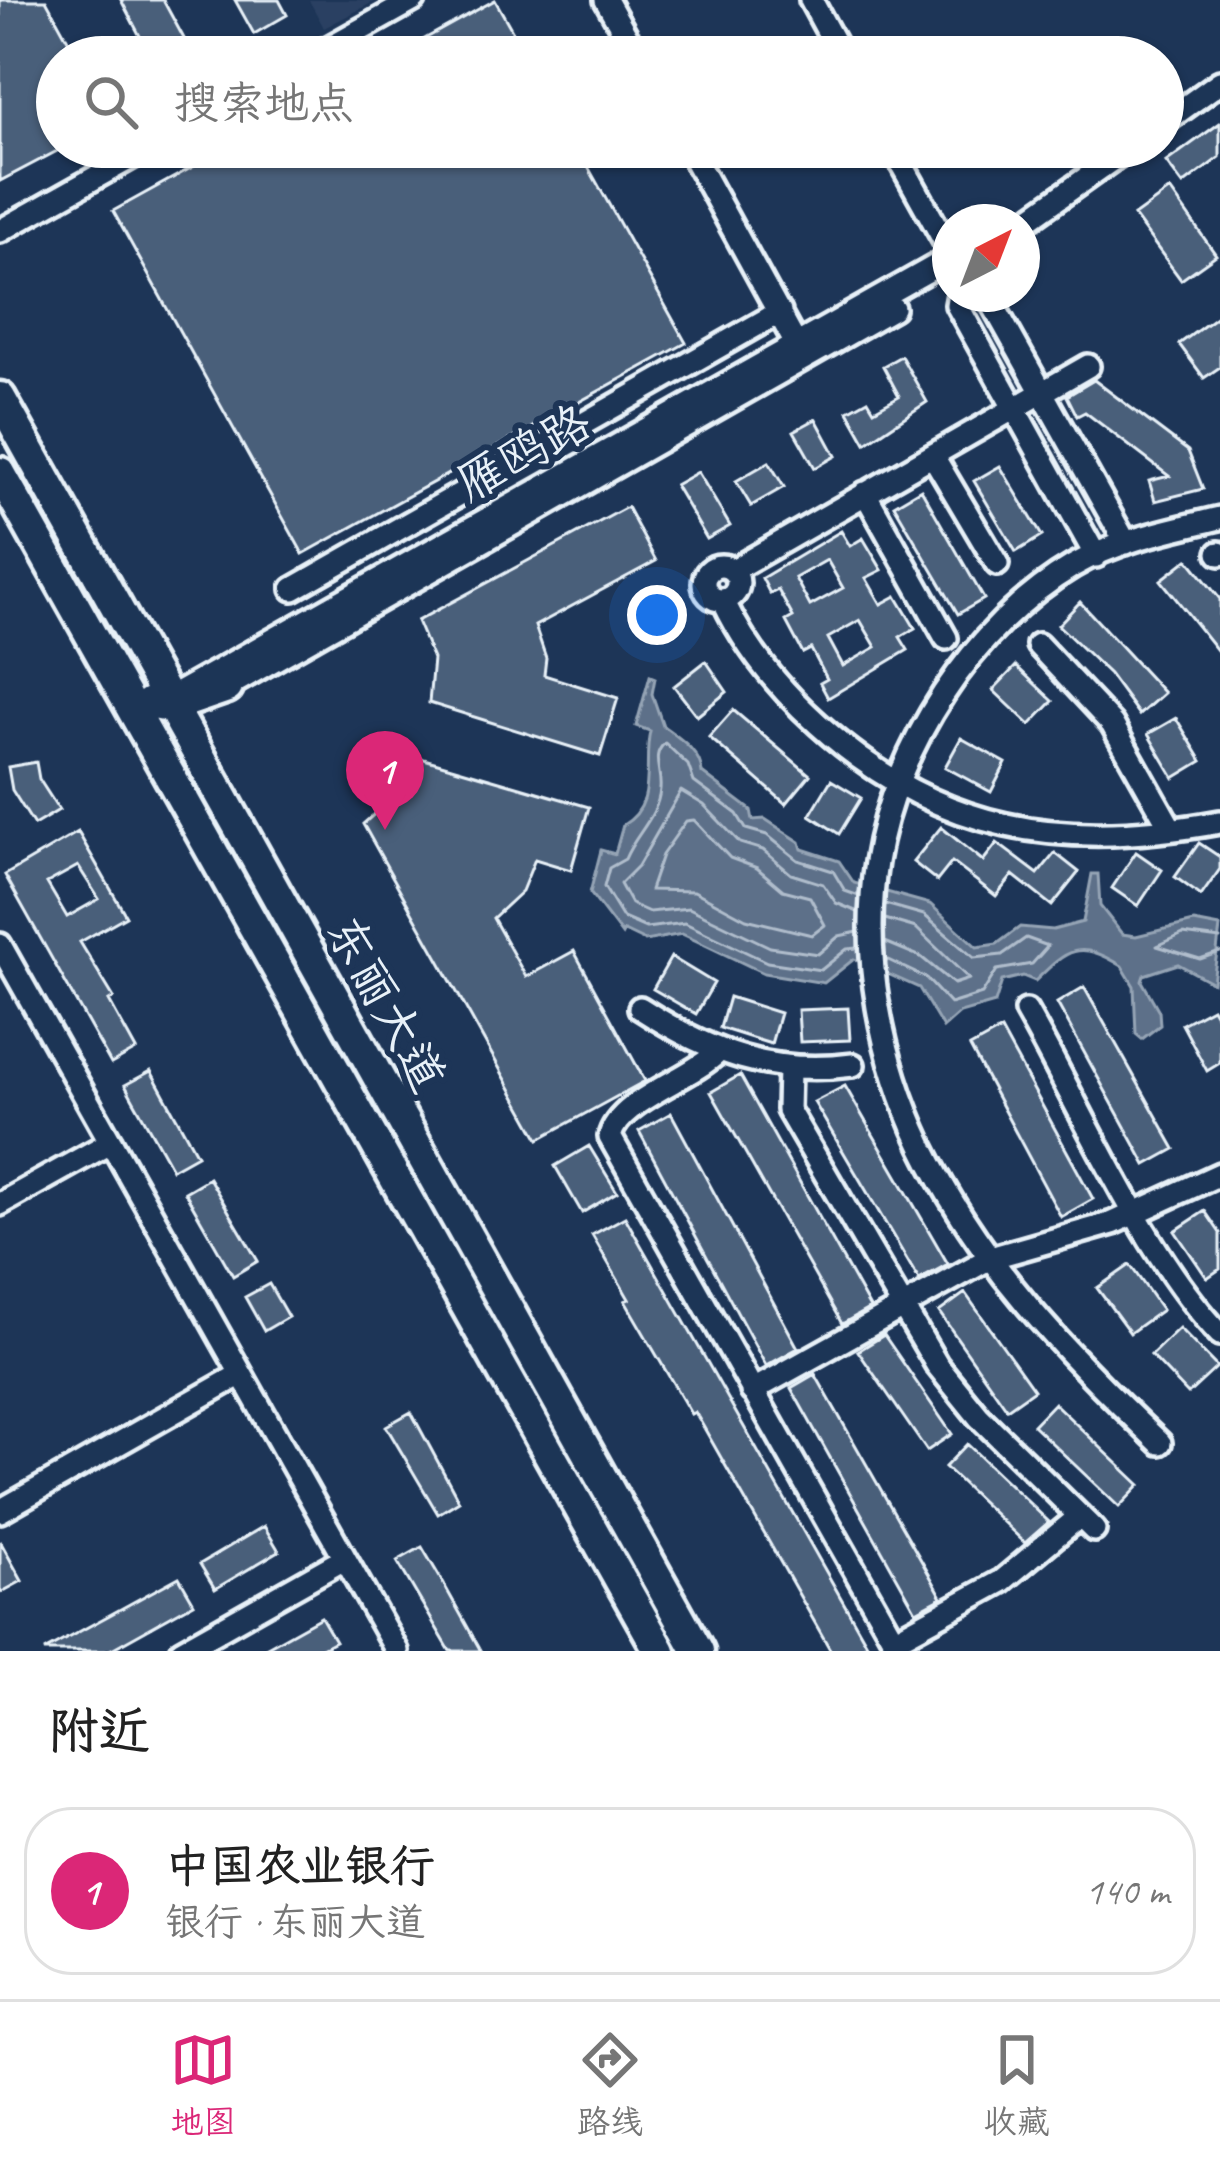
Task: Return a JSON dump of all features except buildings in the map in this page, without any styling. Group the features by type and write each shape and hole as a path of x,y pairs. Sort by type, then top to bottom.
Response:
{"highway":[{"name":"东丽大道","path":"0,398 135,645 158,713 661,1651"},
{"path":"2,477 106,663 158,713 222,679"},
{"name":"东丽大道","path":"158,713 698,1651"}],"street":[{"path":"350,36 414,0"},
{"path":"606,0 626,36"},
{"path":"811,0 831,36"},
{"path":"1184,95 1220,69"},
{"path":"1184,108 1220,82"},
{"path":"0,231 112,168"},
{"path":"700,168 802,354"},
{"path":"903,168 932,221"},
{"path":"1029,204 1080,168"},
{"path":"1040,211 1101,168"},
{"name":"雁鸥路","path":"802,354 932,267"},
{"name":"雁鸥路","path":"222,679 932,284"},
{"path":"293,589 780,312"},
{"path":"961,312 1096,556"},
{"path":"997,312 1126,543"},
{"path":"1088,366 733,570 715,567 706,575 710,596 723,600 735,626 798,706 897,787 984,822 1050,833 1171,829 1220,822"},
{"path":"2,477 32,454"},
{"path":"933,456 997,564"},
{"path":"865,494 946,638"},
{"path":"1160,1443 1073,1361 990,1258 960,1217 920,1142 878,1019 873,976 876,862 897,787 922,730 997,629 1033,594 1096,556 1126,543 1220,518"},
{"path":"135,645 173,674 222,679"},
{"path":"1038,645 1112,724 1171,829"},
{"path":"0,945 397,1651"},
{"path":"640,1008 718,1052 790,1069 853,1064"},
{"path":"1026,1011 1137,1214 1184,1292 1220,1334"},
{"path":"718,1052 705,1066 622,1113 610,1137 894,1640 1002,1581 1087,1523 980,1417 937,1365 788,1110 790,1069"},
{"path":"0,1204 111,1142"},
{"path":"752,1390 990,1258 1137,1214 1220,1174"},
{"path":"0,1511 241,1374"},
{"path":"181,1651 344,1558"}],"shaded area":[{"path":"309,0 377,0 324,28"}],"water":[{"path":"650,676 655,678 652,694 663,726 693,751 702,773 751,810 753,820 765,819 800,842 802,849 839,861 854,883 930,904 977,947 997,944 1020,927 1053,930 1083,922 1092,874 1098,874 1100,906 1122,934 1136,936 1194,922 1220,927 1213,983 1178,964 1144,975 1142,981 1159,1011 1160,1025 1142,1039 1136,1034 1134,986 1122,966 1094,952 1074,952 1035,981 1023,976 1002,981 995,1003 960,1013 943,1028 919,988 854,959 824,983 764,973 682,934 645,941 624,931 622,935 590,893 601,850 615,854 623,825 645,795 650,731 636,726"}],"place":[{"name":"中国农业银行","path":"385,830"}]}
